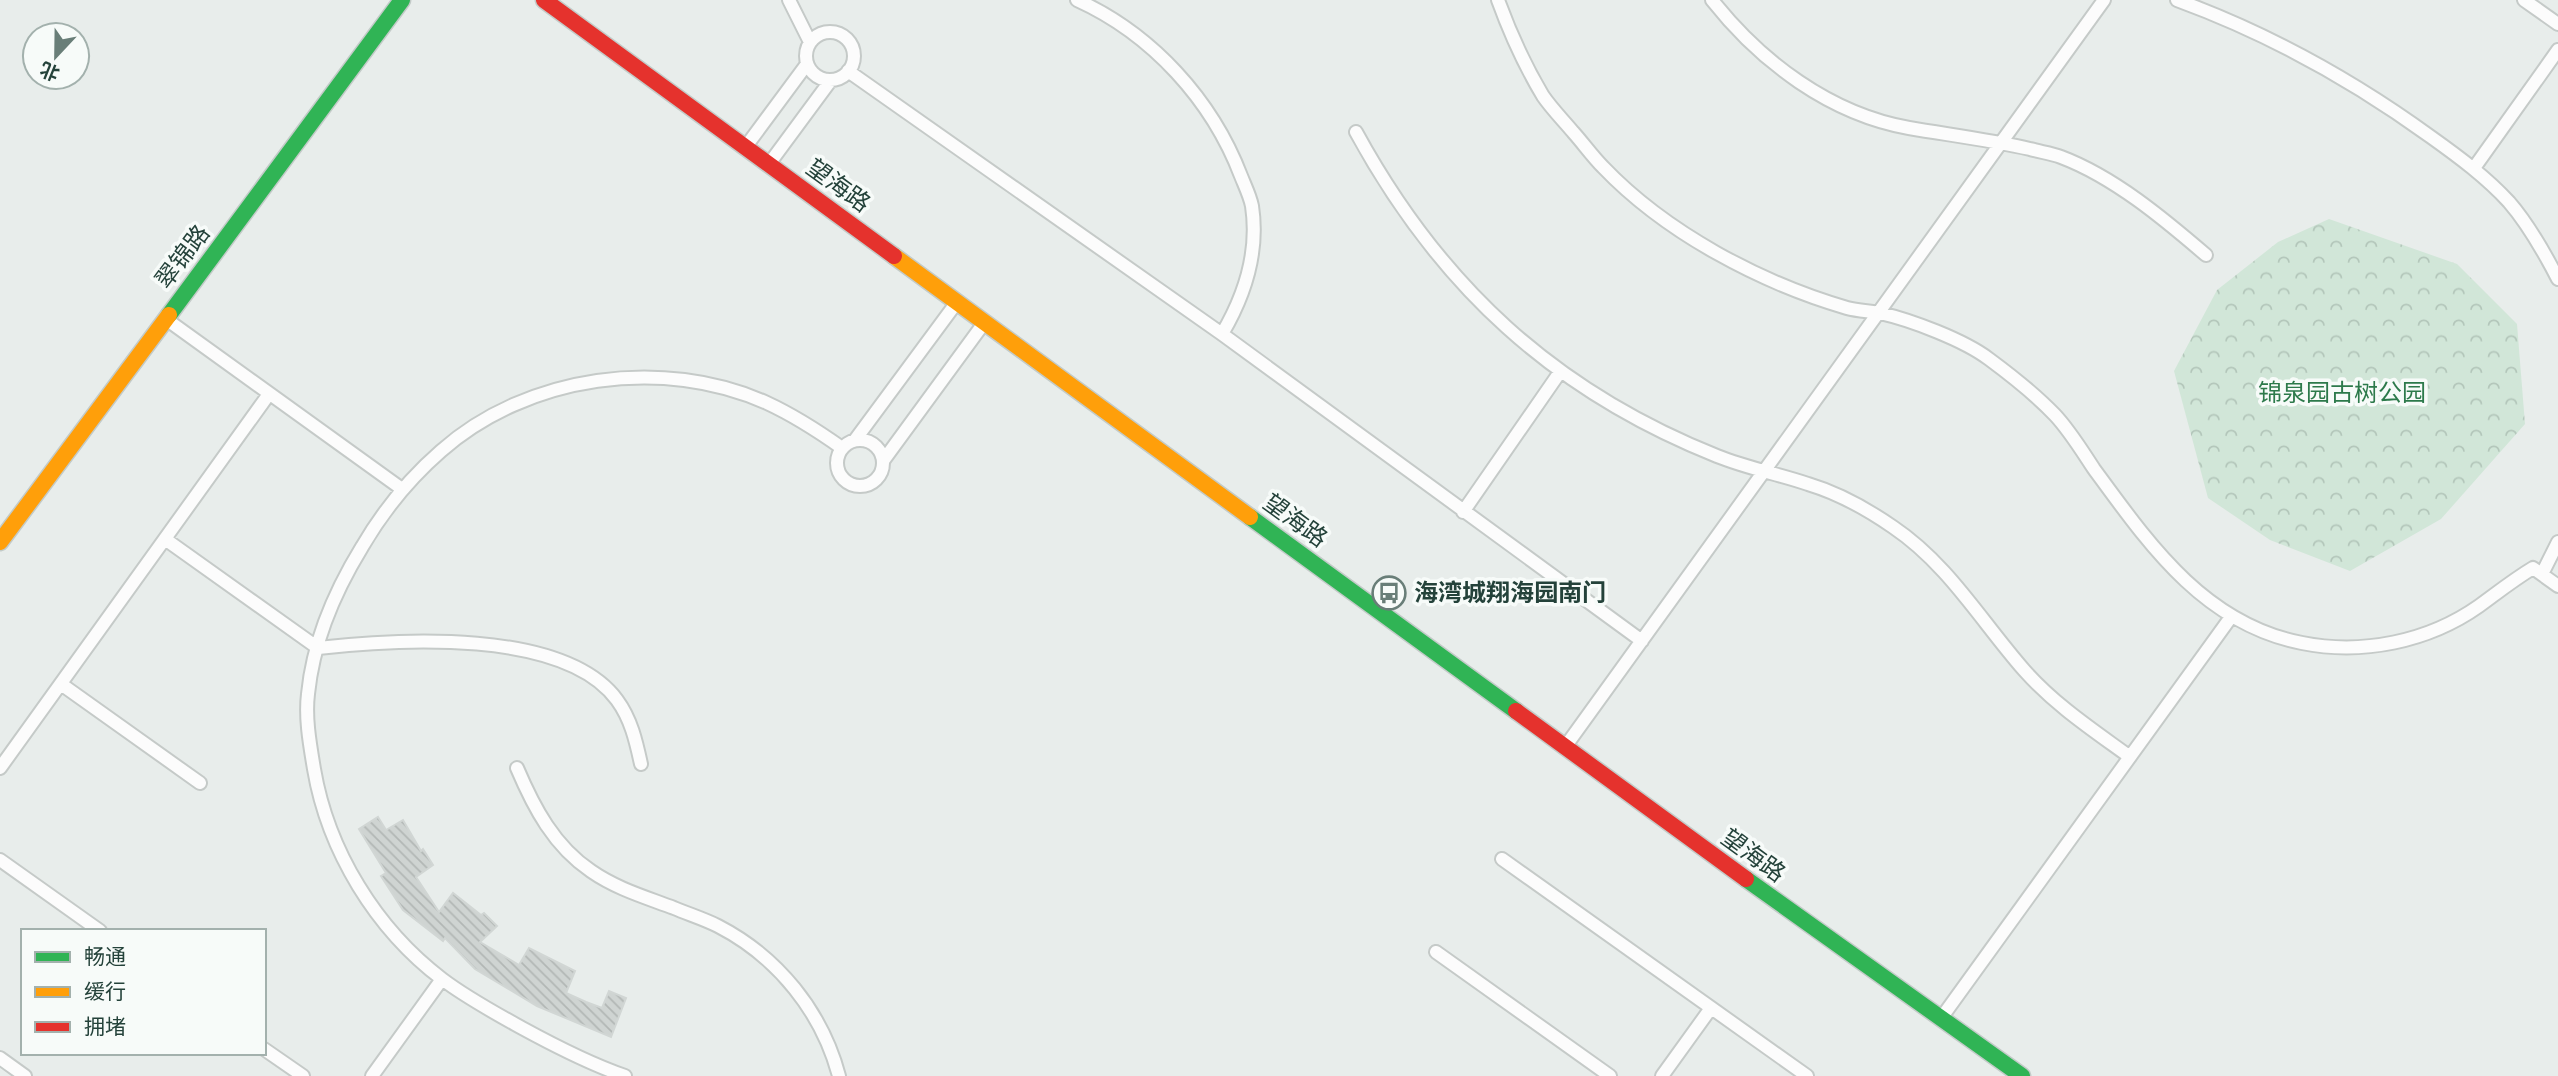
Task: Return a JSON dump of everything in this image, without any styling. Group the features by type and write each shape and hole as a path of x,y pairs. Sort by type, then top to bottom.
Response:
{"street":[{"name":"翠锦路","path":"0,542 402,0"},
{"name":"望海路","path":"544,0 1565,747 2022,1076"}],"lane":[{"path":"789,0 810,41"},
{"path":"1077,0 1095,8 1138,36 1176,71 1208,111 1234,156 1252,204 1254,231 1246,285 1222,334"},
{"path":"1498,0 1509,31 1544,97 1603,168 1671,226 1763,278 1850,309 1919,324 1987,357 2056,416 2108,489 2174,571 2201,596 2231,617 2265,633 2301,643 2338,648 2375,646 2411,639 2446,625 2478,607 2533,568 2558,586"},
{"path":"1713,0 1734,27 1771,62 1812,90 1857,112 1906,128 2001,142 2061,157 2113,184 2161,217 2206,255"},
{"path":"1565,747 2104,0"},
{"path":"2178,0 2269,40 2340,78 2409,121 2474,168 2510,203 2539,243 2558,279"},
{"path":"2524,0 2558,24"},
{"path":"769,164 831,80 848,71 854,60 852,47 845,37 833,32 820,34 810,41 806,52 807,64 813,72 821,78 831,80"},
{"path":"2474,168 2558,50"},
{"path":"745,147 807,64"},
{"path":"848,71 1222,334 1642,641"},
{"path":"1356,132 1402,210 1451,273 1490,313 1560,372 1608,403 1668,435 1720,457 1810,484 1853,503 1894,528 1931,558 1964,593 1993,634 2062,708 2130,757"},
{"path":"957,302 855,440 842,448 836,462 837,469 841,476 853,485 868,485 880,475 883,461 985,322"},
{"path":"165,319 402,489"},
{"path":"1463,512 1560,372"},
{"path":"625,1076 548,1043 485,1008 442,979 407,948 376,913 351,874 331,832 317,788 309,741 307,695 331,607 374,526 402,489 443,449 490,417 542,394 597,380 654,377 711,384 765,402 816,429 842,448"},
{"path":"0,768 270,394"},
{"path":"855,440 870,442 881,453 883,461"},
{"path":"165,539 318,648 414,640 511,649 558,659 590,675 616,699 633,730 641,764"},
{"path":"2542,574 2558,542"},
{"path":"1941,1018 2231,617"},
{"path":"61,684 200,783"},
{"path":"517,768 534,808 559,842 590,871 626,892 718,926 749,945 776,968 800,995 820,1025 839,1076"},
{"path":"1502,859 1807,1076"},
{"path":"0,860 97,929"},
{"path":"1436,951 1610,1076"},
{"path":"372,1076 442,979"},
{"path":"1662,1076 1711,1008"},
{"path":"266,1050 303,1076"},
{"path":"0,1058 25,1076"}],"green space":[{"name":"锦泉园古树公园","path":"2329,219 2457,264 2517,324 2525,424 2441,519 2350,571 2270,540 2208,498 2174,371 2217,290 2278,242"}],"building":[{"path":"378,817 386,830 403,820 421,851 423,849 433,865 416,877 439,912 453,893 481,915 484,913 497,926 480,942 519,965 529,948 575,971 566,993 586,1002 602,1008 609,991 626,998 611,1037 537,1006 475,969 445,938 443,941 403,910 381,876 386,873 359,829"}],"traffic: fast":[{"path":"169,315 402,0"},
{"path":"1250,517 1516,711"},
{"path":"1746,879 2022,1076"}],"traffic: slow":[{"path":"894,256 1250,517"},
{"path":"0,542 169,315"}],"traffic: jam":[{"path":"544,0 894,256"},
{"path":"1516,711 1746,879"}],"place":[{"name":"海湾城翔海园南门","path":"1389,593"}]}
